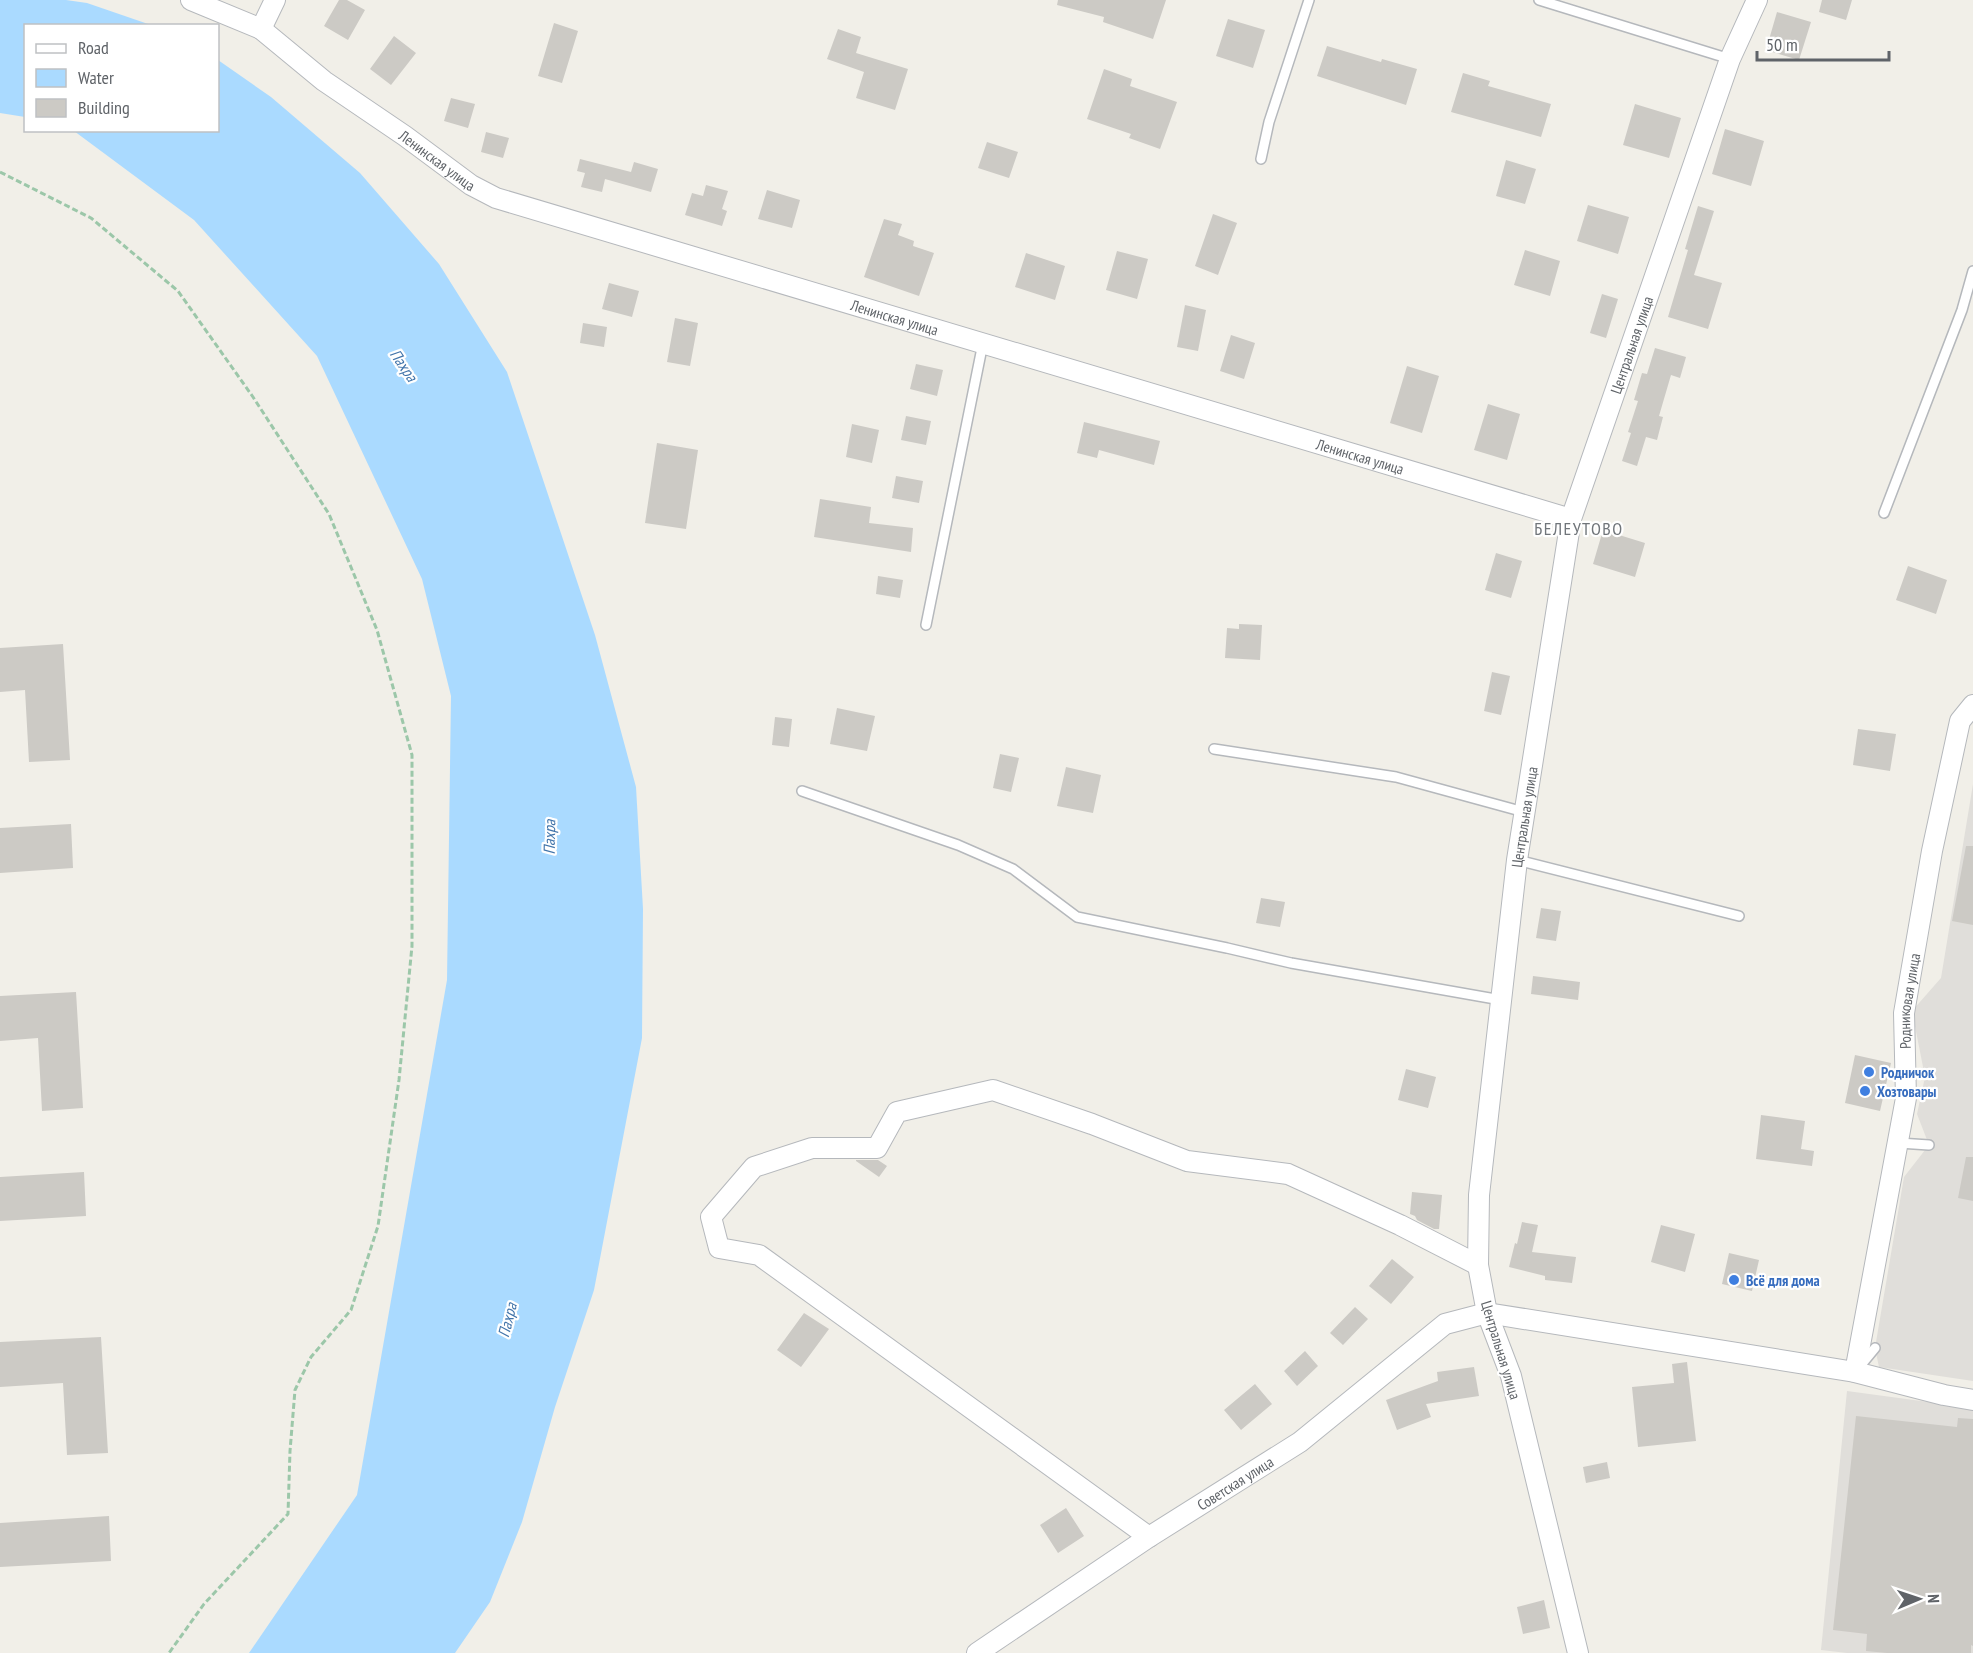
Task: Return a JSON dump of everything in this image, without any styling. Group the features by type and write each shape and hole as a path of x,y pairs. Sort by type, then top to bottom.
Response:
{"street":[{"name":"Ленинская улица","path":"191,0 261,29 324,81 405,136 471,185 496,198 1571,519"},
{"path":"261,29 275,0"},
{"name":"Центральная улица","path":"1578,1653 1511,1376 1487,1313 1478,1265 1479,1195 1517,860 1571,519 1730,59 1757,0"},
{"name":"Родниковая улица","path":"1855,1372 1906,1098 1904,1013 1932,852 1960,721 1973,705"},
{"path":"1149,1538 759,1255 720,1248 711,1217 754,1167 812,1148 877,1148 897,1112 993,1090 1092,1124 1187,1161 1288,1174 1400,1225 1478,1265"},
{"path":"1487,1313 1855,1372 1944,1395 1973,1400"},
{"name":"Советская улица","path":"978,1653 1149,1538 1300,1442 1445,1324 1487,1313"}],"lane":[{"path":"1261,159 1269,122 1309,0"},
{"path":"1539,0 1730,59"},
{"path":"1884,513 1962,310 1973,272"},
{"path":"926,625 983,343"},
{"path":"1214,749 1396,777 1524,812"},
{"path":"802,791 958,845 1013,869 1077,917 1291,963 1501,1000"},
{"path":"1517,860 1739,916"},
{"path":"1899,1143 1929,1145"},
{"path":"1855,1372 1875,1348"}],"path":[{"path":"0,171 91,218 178,291 253,397 329,514 376,630 412,755 412,946 399,1080 378,1226 351,1310 311,1357 295,1390 288,1514 204,1604 169,1653"}],"shaded area":[{"path":"1973,784 1973,1381 1879,1367 1875,1348 1904,1177 1929,1145 1917,1114 1925,1077 1912,1011 1941,978"},
{"path":"1847,1391 1973,1408 1973,1653 1847,1653 1821,1650"}],"water":[{"path":"0,0 66,0 87,3 148,24 24,24 24,117 0,113"},
{"name":"Пахра","path":"219,61 271,97 360,173 439,264 507,372 595,635 636,787 643,909 642,1038 594,1290 555,1407 522,1522 490,1602 455,1653 249,1653 357,1495 447,980 451,696 422,579 317,356 194,220 75,132 219,132"}],"building":[{"path":"339,0 347,0 365,10 348,40 324,26"},
{"path":"1058,0 1166,0 1153,39 1103,22 1104,17 1057,5"},
{"path":"1822,0 1852,0 1846,20 1819,12"},
{"path":"1777,12 1811,22 1799,60 1766,50"},
{"path":"1228,19 1265,30 1253,68 1216,56"},
{"path":"554,23 578,31 562,83 538,76"},
{"path":"838,29 861,37 856,53 908,69 895,110 856,98 864,72 827,59"},
{"path":"394,36 416,53 391,85 370,69"},
{"path":"1327,46 1381,62 1382,59 1417,69 1406,105 1317,76"},
{"path":"1104,69 1132,79 1130,86 1177,102 1160,149 1129,138 1131,134 1087,119"},
{"path":"1463,73 1490,81 1488,86 1551,104 1541,137 1451,112"},
{"path":"451,98 475,104 468,128 444,121"},
{"path":"1635,104 1681,118 1669,158 1623,145"},
{"path":"1725,129 1764,141 1751,186 1712,174"},
{"path":"486,132 509,138 503,158 481,152"},
{"path":"987,142 1018,152 1009,178 978,168"},
{"path":"580,159 631,172 634,162 658,169 651,192 605,179 602,192 581,187 585,173 577,171"},
{"path":"1506,160 1536,169 1525,204 1496,196"},
{"path":"706,185 728,191 722,209 727,211 722,226 685,215 692,193 703,196"},
{"path":"767,190 800,200 792,228 758,219"},
{"path":"1588,205 1629,217 1618,254 1577,241"},
{"path":"1698,206 1714,211 1694,275 1722,283 1708,329 1668,317 1688,250 1685,249"},
{"path":"1213,214 1237,223 1218,275 1195,266"},
{"path":"884,219 902,224 898,235 914,241 913,246 934,253 919,296 864,277"},
{"path":"1525,250 1560,261 1550,296 1514,285"},
{"path":"1117,251 1148,259 1137,299 1106,290"},
{"path":"1026,253 1065,266 1055,300 1015,287"},
{"path":"609,283 639,291 632,317 602,309"},
{"path":"1602,294 1618,299 1606,338 1590,333"},
{"path":"1185,305 1206,310 1198,351 1177,347"},
{"path":"675,318 698,323 690,366 667,362"},
{"path":"583,323 607,327 604,347 580,343"},
{"path":"1231,335 1255,343 1244,379 1220,371"},
{"path":"1655,348 1686,357 1680,378 1671,375 1659,416 1663,417 1657,440 1646,437 1637,466 1622,461 1638,401 1634,400 1642,373 1647,374"},
{"path":"916,364 943,370 937,396 910,389"},
{"path":"1407,366 1439,376 1422,433 1390,423"},
{"path":"1488,404 1520,414 1507,460 1474,450"},
{"path":"906,416 931,421 926,445 901,440"},
{"path":"1084,422 1160,441 1154,465 1099,450 1097,458 1077,453"},
{"path":"852,424 879,430 872,463 846,457"},
{"path":"657,443 698,450 686,529 645,523"},
{"path":"896,476 923,481 919,503 892,498"},
{"path":"820,499 871,507 869,523 913,528 911,552 814,537"},
{"path":"1603,530 1645,543 1635,577 1593,564"},
{"path":"1496,553 1522,561 1511,598 1485,590"},
{"path":"1908,566 1947,580 1936,614 1896,600"},
{"path":"878,576 903,580 900,598 876,594"},
{"path":"1239,624 1262,625 1260,660 1225,658 1227,628 1239,629"},
{"path":"63,644 70,760 29,762 25,690 0,692 0,648"},
{"path":"1492,672 1510,676 1501,715 1484,711"},
{"path":"837,708 875,716 867,751 830,744"},
{"path":"775,717 792,719 789,747 772,745"},
{"path":"1858,729 1896,734 1890,771 1853,765"},
{"path":"1000,754 1019,758 1011,792 993,788"},
{"path":"1066,767 1101,775 1093,813 1057,806"},
{"path":"71,824 73,868 0,873 0,828"},
{"path":"1966,846 1973,846 1973,925 1952,921"},
{"path":"1261,898 1285,902 1280,927 1256,923"},
{"path":"1541,908 1561,911 1556,941 1536,938"},
{"path":"1533,976 1580,982 1578,1000 1531,994"},
{"path":"76,992 83,1108 42,1111 38,1038 0,1041 0,996"},
{"path":"1855,1055 1891,1063 1880,1111 1845,1103"},
{"path":"1406,1069 1436,1077 1428,1108 1398,1100"},
{"path":"1761,1115 1805,1121 1801,1149 1814,1151 1812,1166 1756,1159"},
{"path":"1966,1157 1973,1157 1973,1201 1958,1198"},
{"path":"856,1160 878,1160 887,1166 879,1177"},
{"path":"84,1172 86,1216 0,1221 0,1177"},
{"path":"1412,1192 1442,1195 1439,1229 1434,1229 1410,1214"},
{"path":"1522,1222 1538,1225 1532,1252 1576,1257 1572,1283 1545,1280 1545,1276 1509,1267"},
{"path":"1661,1225 1695,1234 1685,1272 1651,1262"},
{"path":"1729,1253 1759,1260 1752,1291 1722,1284"},
{"path":"1392,1259 1414,1277 1391,1304 1369,1286"},
{"path":"1355,1307 1368,1319 1343,1345 1330,1333"},
{"path":"804,1313 829,1329 801,1367 777,1350"},
{"path":"101,1337 108,1453 67,1455 63,1383 0,1387 0,1342"},
{"path":"1305,1351 1318,1366 1297,1386 1284,1371"},
{"path":"1687,1362 1696,1441 1638,1447 1632,1387 1674,1383 1672,1364"},
{"path":"1474,1367 1479,1396 1426,1404 1431,1417 1397,1430 1386,1400 1438,1381 1437,1372"},
{"path":"1255,1384 1272,1404 1241,1430 1224,1410"},
{"path":"1856,1416 1957,1427 1958,1418 1973,1419 1973,1646 1971,1645 1971,1653 1866,1651 1867,1634 1833,1630"},
{"path":"1607,1462 1610,1478 1586,1483 1583,1467"},
{"path":"1066,1508 1084,1536 1058,1553 1040,1525"},
{"path":"109,1516 111,1561 0,1567 0,1523"},
{"path":"1544,1600 1550,1628 1523,1634 1517,1607"}],"place":[{"name":"Родничок","path":"1869,1072"},
{"name":"Хозтовары","path":"1865,1091"},
{"name":"Всё для дома","path":"1734,1280"}],"district":[{"name":"БЕЛЕУТОВО","path":"1579,528"}]}
